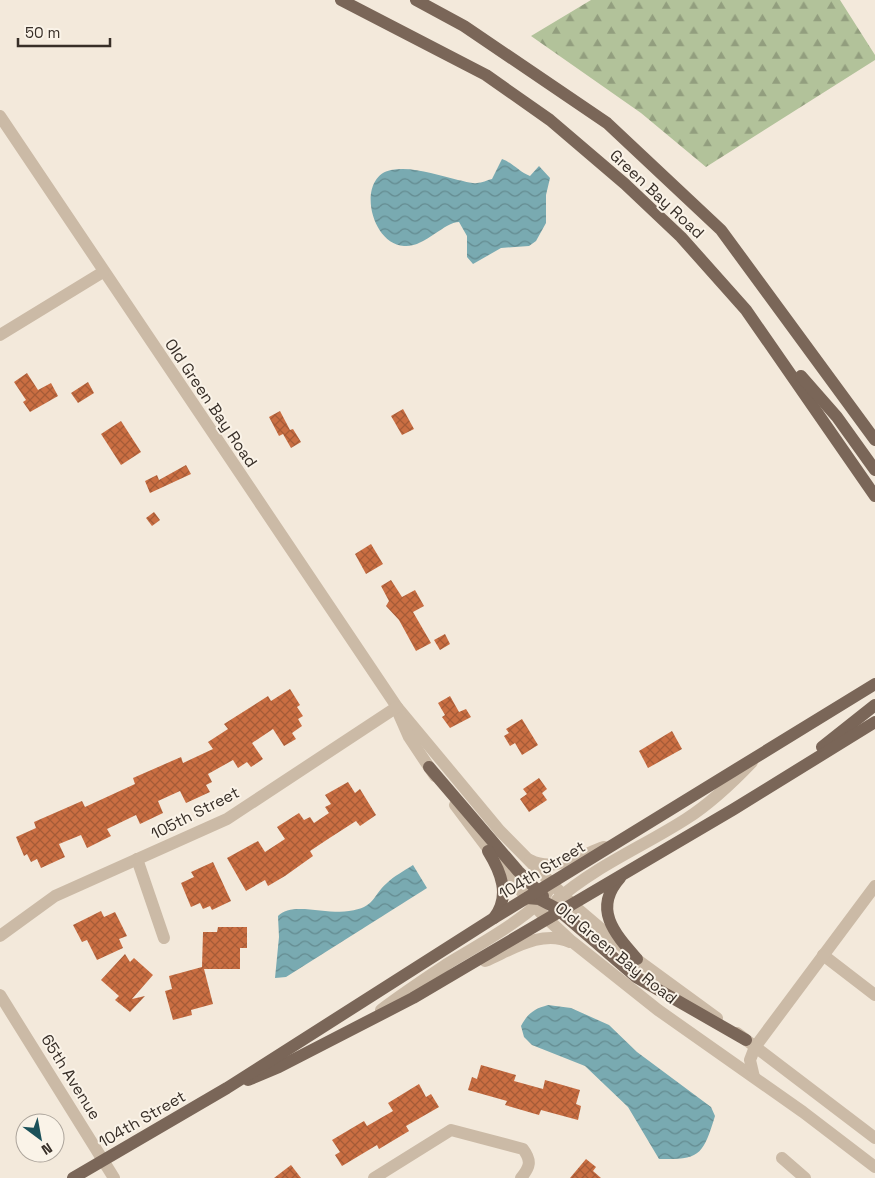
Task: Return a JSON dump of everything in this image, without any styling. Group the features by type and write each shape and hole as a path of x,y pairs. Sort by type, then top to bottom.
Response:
{"main road":[{"name":"Green Bay Road","path":"341,0 486,75 550,120 625,184 681,237 732,294 775,349 875,496"},
{"name":"Green Bay Road","path":"416,0 464,26 607,123 721,230 875,440"},
{"path":"775,349 837,416 875,470"},
{"name":"104th Street","path":"227,1088 279,1067 367,1021 453,974 547,919 551,883 756,759 875,684"},
{"path":"792,774 875,705"},
{"name":"104th Street","path":"73,1178 227,1088 494,918 549,901 625,873 792,774 875,722"},
{"path":"429,767 549,901 636,976 750,1043"},
{"path":"488,851 500,873 504,892 501,908 494,918"},
{"path":"625,873 611,891 608,915 614,932 637,959"}],"street":[{"name":"Old Green Bay Road","path":"0,116 397,707 500,830 551,883"},
{"path":"0,335 103,272"},
{"name":"Old Green Bay Road","path":"397,707 403,727 488,851 549,901 637,959 875,1138"},
{"name":"105th Street","path":"0,936 55,896 227,819 397,707"},
{"path":"367,1021 414,986 518,920 694,814 722,792 756,759"},
{"path":"525,857 539,864 553,865 616,844"},
{"path":"137,859 164,938"},
{"path":"754,1077 750,1060 750,1043 823,955 875,886"},
{"name":"Old Green Bay Road","path":"549,901 547,919 576,944 658,1010 804,1112 875,1167"},
{"path":"453,974 535,940 557,938 576,944"},
{"path":"823,955 875,995"},
{"name":"65th Avenue","path":"0,995 114,1178"},
{"path":"374,1178 451,1130 523,1149 529,1158 529,1167 520,1178"},
{"path":"782,1158 805,1178"}],"green space":[{"path":"591,0 840,0 875,55 875,60 706,167 641,113 531,36"}],"water":[{"path":"502,159 530,176 539,166 550,178 546,195 546,223 536,241 529,246 501,248 473,264 467,257 467,236 459,222 447,226 411,246 392,242 383,234 376,223 371,197 373,185 380,175 391,170 408,169 470,183 479,183 492,179"},
{"path":"413,865 427,888 286,977 275,978 279,937 278,916 292,909 340,912 364,907 372,901 390,880"},
{"path":"548,1005 571,1008 609,1025 637,1052 711,1107 715,1116 703,1147 692,1156 659,1159 628,1107 585,1066 532,1045 524,1037 521,1026 532,1012"}],"building":[{"path":"27,373 38,390 51,383 58,396 30,412 23,402 26,400 14,382"},
{"path":"88,382 94,393 78,403 71,393"},
{"path":"403,409 414,429 402,435 391,416"},
{"path":"280,411 290,430 293,429 301,442 291,448 283,434 279,436 269,417"},
{"path":"121,421 141,452 121,465 101,434"},
{"path":"186,465 191,474 150,493 145,481 157,475 159,480"},
{"path":"154,512 160,520 152,526 146,518"},
{"path":"371,544 383,564 366,574 355,554"},
{"path":"391,580 402,597 415,590 424,606 413,612 431,643 416,651 399,620 386,606 389,601 381,586"},
{"path":"445,634 450,644 440,650 434,640"},
{"path":"290,689 300,705 297,707 303,716 298,719 302,726 292,733 296,739 284,746 273,729 252,743 263,759 251,767 247,762 238,768 233,760 208,774 212,782 206,785 210,792 186,803 180,791 158,801 163,813 140,824 136,815 107,829 111,836 87,848 81,835 59,844 65,857 41,868 37,859 31,862 27,854 24,856 16,837 36,828 34,822 82,801 85,807 135,784 133,778 181,757 183,763 213,749 208,742 228,729 224,724 268,696 271,701"},
{"path":"450,696 459,712 466,709 471,717 450,728 442,717 445,715 438,703"},
{"path":"522,719 538,745 522,755 515,743 510,746 504,736 509,733 506,729"},
{"path":"672,731 682,749 648,768 639,751"},
{"path":"539,778 547,789 542,793 547,800 529,812 520,799 527,794 523,789"},
{"path":"348,782 355,793 360,789 376,815 360,826 356,821 328,839 310,851 313,856 268,886 265,880 246,891 227,858 258,841 265,852 285,839 277,827 299,813 304,820 310,817 314,823 329,813 325,807 331,804 325,795"},
{"path":"213,862 231,901 212,910 210,906 203,909 200,903 191,907 181,883 194,877 191,872"},
{"path":"101,911 104,917 115,912 127,936 119,939 123,948 97,960 87,940 82,942 73,925"},
{"path":"218,927 247,927 247,948 240,948 240,969 204,969 213,1004 191,1010 192,1015 173,1020 165,991 172,989 169,976 202,967 203,932 217,932"},
{"path":"125,954 130,962 134,958 153,975 132,999 145,996 130,1012 115,1000 119,996 101,980"},
{"path":"481,1065 516,1075 514,1081 543,1089 545,1080 580,1090 576,1104 581,1106 578,1120 541,1110 539,1115 505,1105 507,1101 468,1090 472,1077 477,1079"},
{"path":"419,1084 426,1097 431,1094 439,1107 406,1126 409,1131 379,1149 377,1145 342,1166 335,1155 340,1152 332,1140 364,1121 367,1126 393,1111 388,1103"},
{"path":"586,1159 596,1167 593,1171 601,1178 570,1178"},
{"path":"291,1165 301,1178 274,1178"}]}
